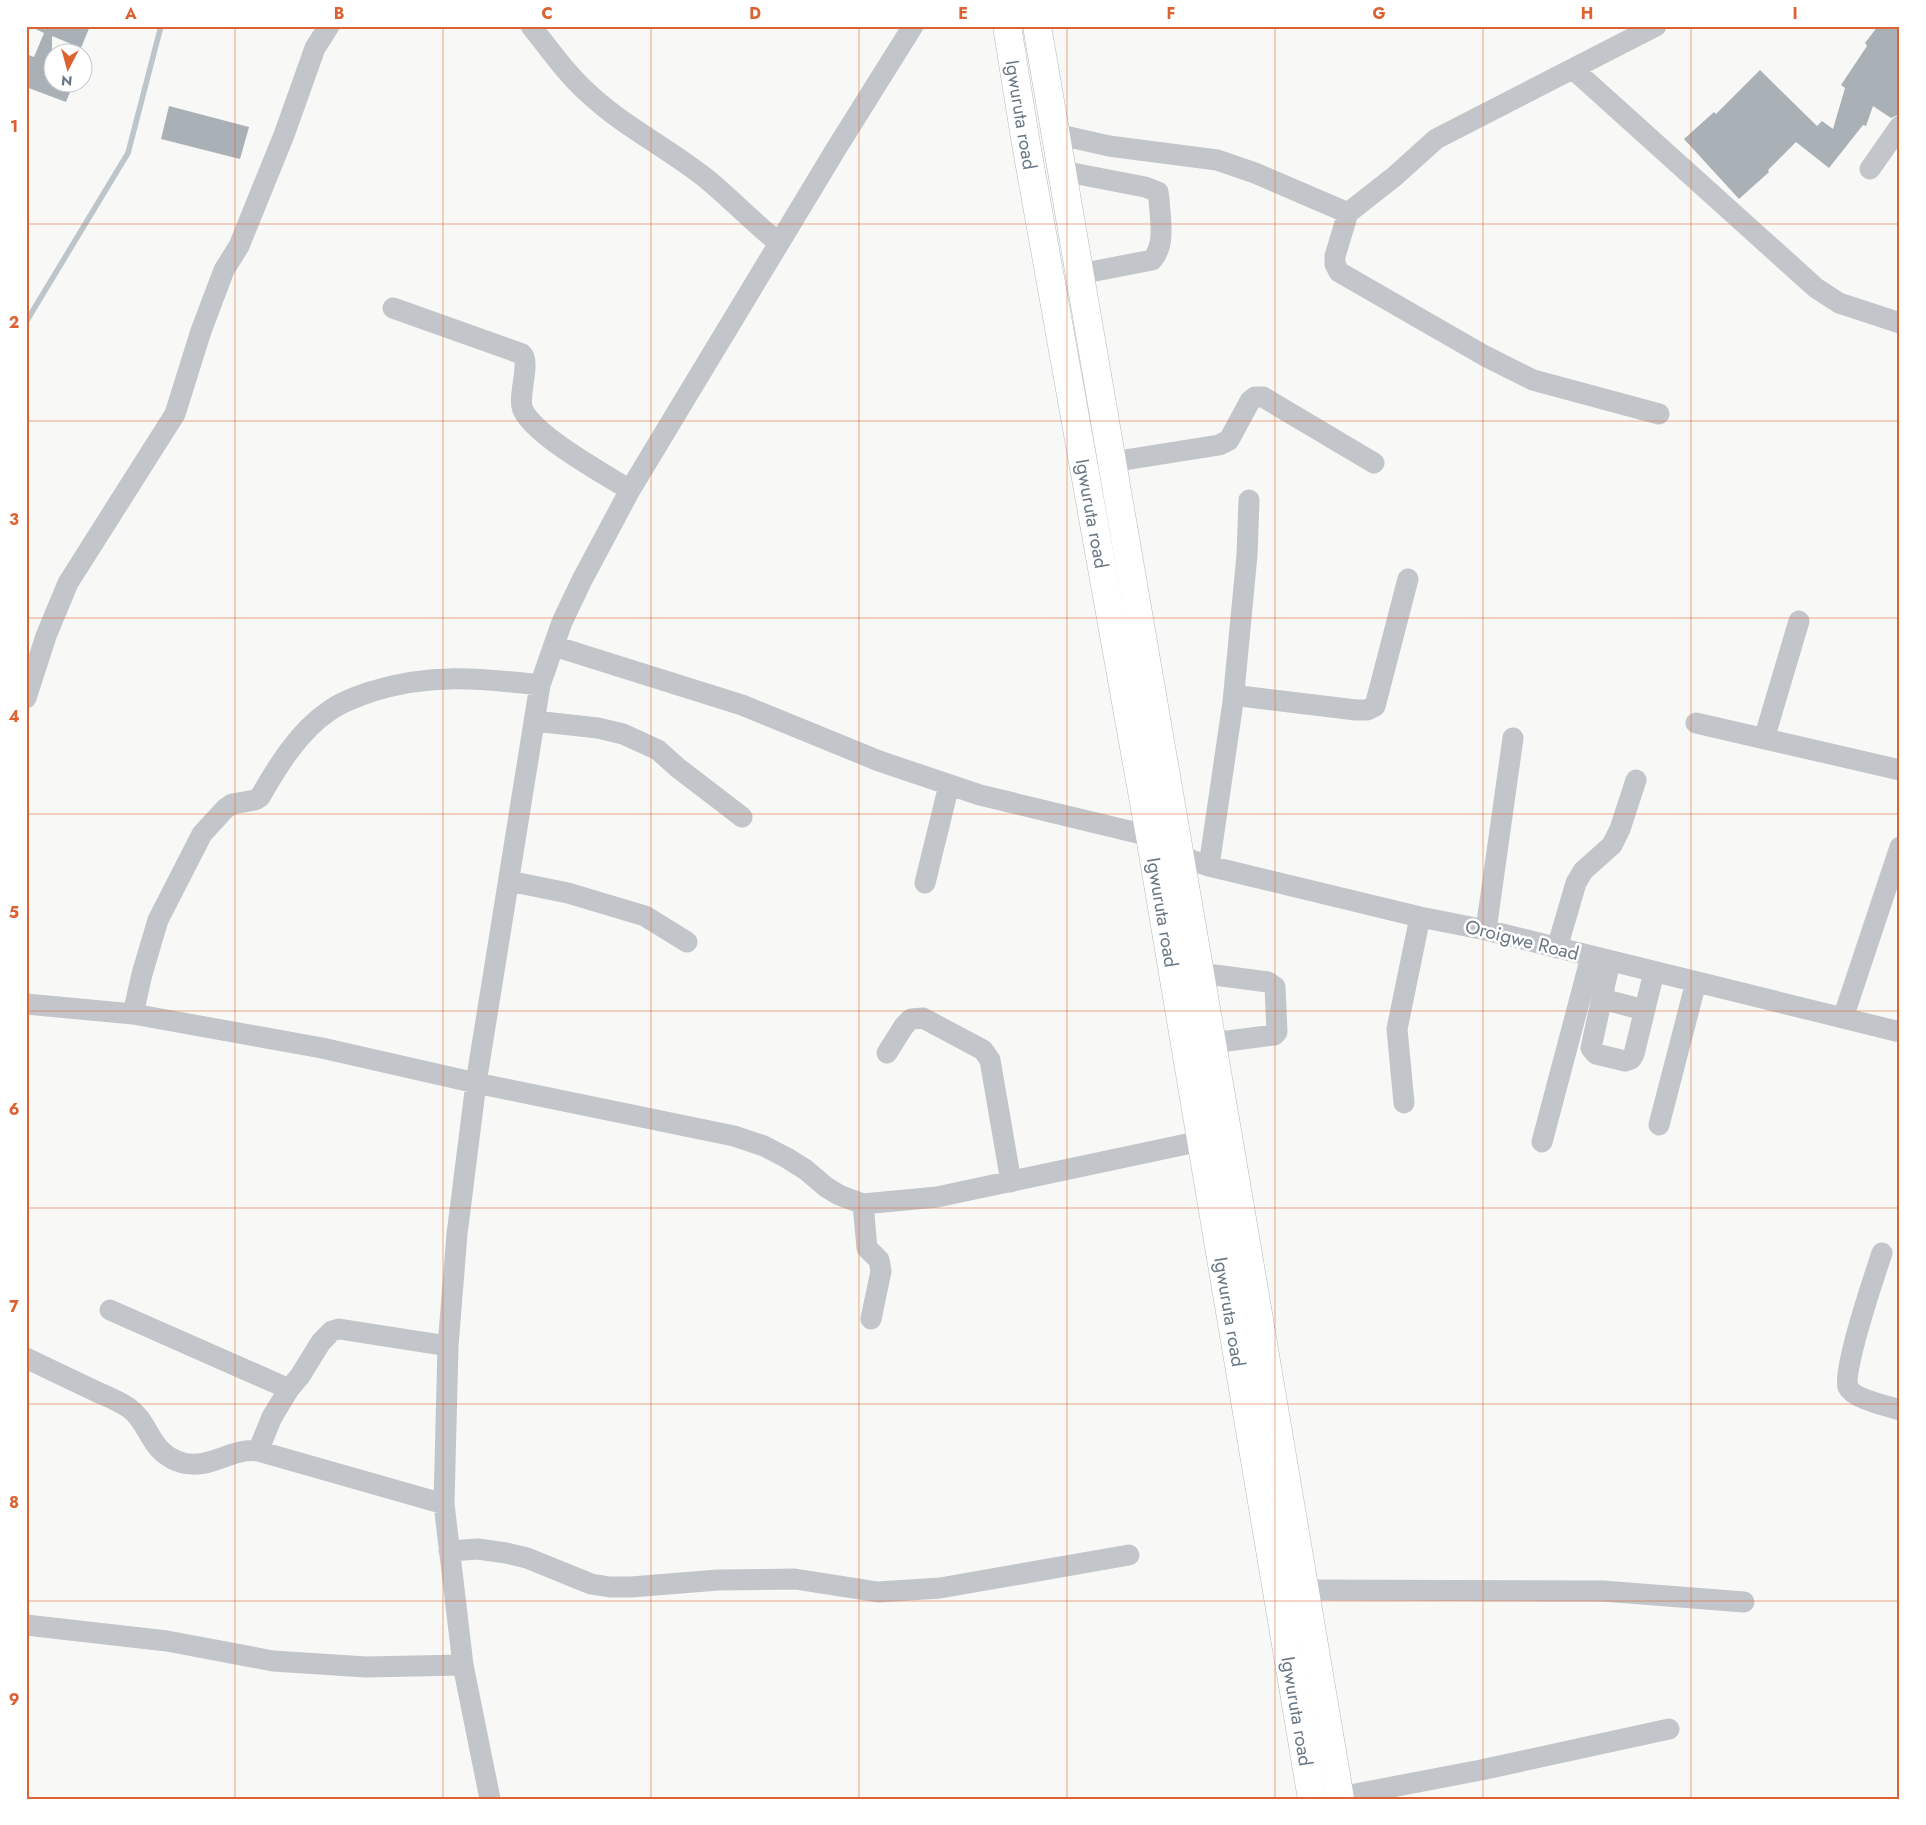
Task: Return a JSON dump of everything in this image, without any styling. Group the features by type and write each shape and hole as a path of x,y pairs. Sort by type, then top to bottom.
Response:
{"main road":[{"name":"Igwuruta road","path":"1007,26 1025,138 1150,836 1312,1799"},
{"name":"Igwuruta road","path":"1036,26 1212,1043 1340,1798"}],"street":[{"path":"26,698 46,636 68,583 175,414 201,331 224,270 239,246 284,136 315,48 329,26"},
{"path":"531,26 564,68 588,94 648,139 708,180 753,222 779,243"},
{"path":"490,1799 463,1665 444,1504 448,1346 457,1234 476,1083 540,685 562,622 630,490 913,26"},
{"path":"1656,26 1436,139 1396,176 1348,214 1335,256 1335,264 1339,272 1485,356 1533,380 1659,414"},
{"path":"1573,69 1816,288 1839,303 1900,323"},
{"path":"1870,169 1900,126"},
{"path":"1056,134 1109,146 1217,160 1256,173 1348,214"},
{"path":"1062,172 1145,187 1158,192 1160,199 1160,246 1158,254 1152,260 1080,274"},
{"path":"393,308 522,354 525,360 522,409 532,422 560,446 630,490"},
{"path":"1112,462 1219,445 1229,440 1250,400 1255,397 1263,397 1374,463"},
{"path":"1209,866 1233,702 1250,500"},
{"path":"1233,702 1240,696 1356,710 1372,709 1375,706 1408,579"},
{"path":"1764,739 1799,621"},
{"path":"554,646 742,705 879,761 980,795 1150,836"},
{"path":"133,1014 142,974 158,920 202,834 232,804 255,800 260,797 305,732 328,712 350,699 390,686 440,678 477,678 540,685"},
{"path":"534,721 598,728 623,734 658,750 678,768 742,817"},
{"path":"1696,723 1900,770"},
{"path":"1486,930 1513,738"},
{"path":"1557,948 1576,883 1583,871 1612,845 1620,829 1636,780"},
{"path":"926,883 949,785"},
{"name":"Oroigwe Road","path":"1150,836 1179,856 1209,866 1420,917 1486,930 1900,1032"},
{"path":"1843,1018 1900,846"},
{"path":"508,881 568,893 645,916 687,942"},
{"path":"1404,1103 1397,1029 1420,917"},
{"path":"1600,959 1602,999 1592,1048 1596,1054 1625,1061 1631,1058 1654,972"},
{"path":"1542,1142 1600,959"},
{"path":"1199,973 1268,982 1275,987 1277,1032 1274,1035 1212,1043"},
{"path":"1659,1124 1696,982"},
{"path":"1602,999 1644,1010"},
{"path":"26,1004 133,1014 322,1048 476,1083 734,1136 764,1146 787,1158 839,1195 863,1204 936,1197 1201,1141"},
{"path":"887,1052 904,1026 911,1019 923,1018 983,1050 990,1060 1010,1182"},
{"path":"863,1204 866,1248 879,1260 881,1271 871,1319"},
{"path":"1882,1253 1863,1310 1848,1375 1848,1387 1854,1396 1900,1410"},
{"path":"110,1310 289,1389"},
{"path":"258,1451 272,1417 289,1389 332,1331 339,1329 448,1346"},
{"path":"26,1358 131,1409 160,1452 178,1461 198,1465 218,1461 247,1450 258,1451 444,1504"},
{"path":"449,1550 478,1549 506,1553 527,1558 590,1584 610,1587 718,1580 795,1579 878,1592 940,1588 1130,1555"},
{"path":"1305,1590 1603,1591 1744,1602"},
{"path":"26,1625 167,1641 273,1661 366,1667 463,1665"},
{"path":"1340,1798 1669,1730"}],"building":[{"path":"29,26 90,26 83,42 66,42 52,36 52,42 42,42 42,92 70,92 66,102 26,87 26,54 34,57 44,33"},
{"path":"1878,26 1900,26 1900,114 1891,118 1873,106 1866,126 1863,125 1829,168 1796,142 1768,170 1769,172 1739,199 1684,139 1714,112 1716,114 1760,70 1817,126 1822,121 1833,129 1845,88 1841,85 1867,46 1865,43"},
{"path":"169,106 249,127 240,159 161,139"}],"waterway":[{"path":"26,322 128,153 161,26"}]}
